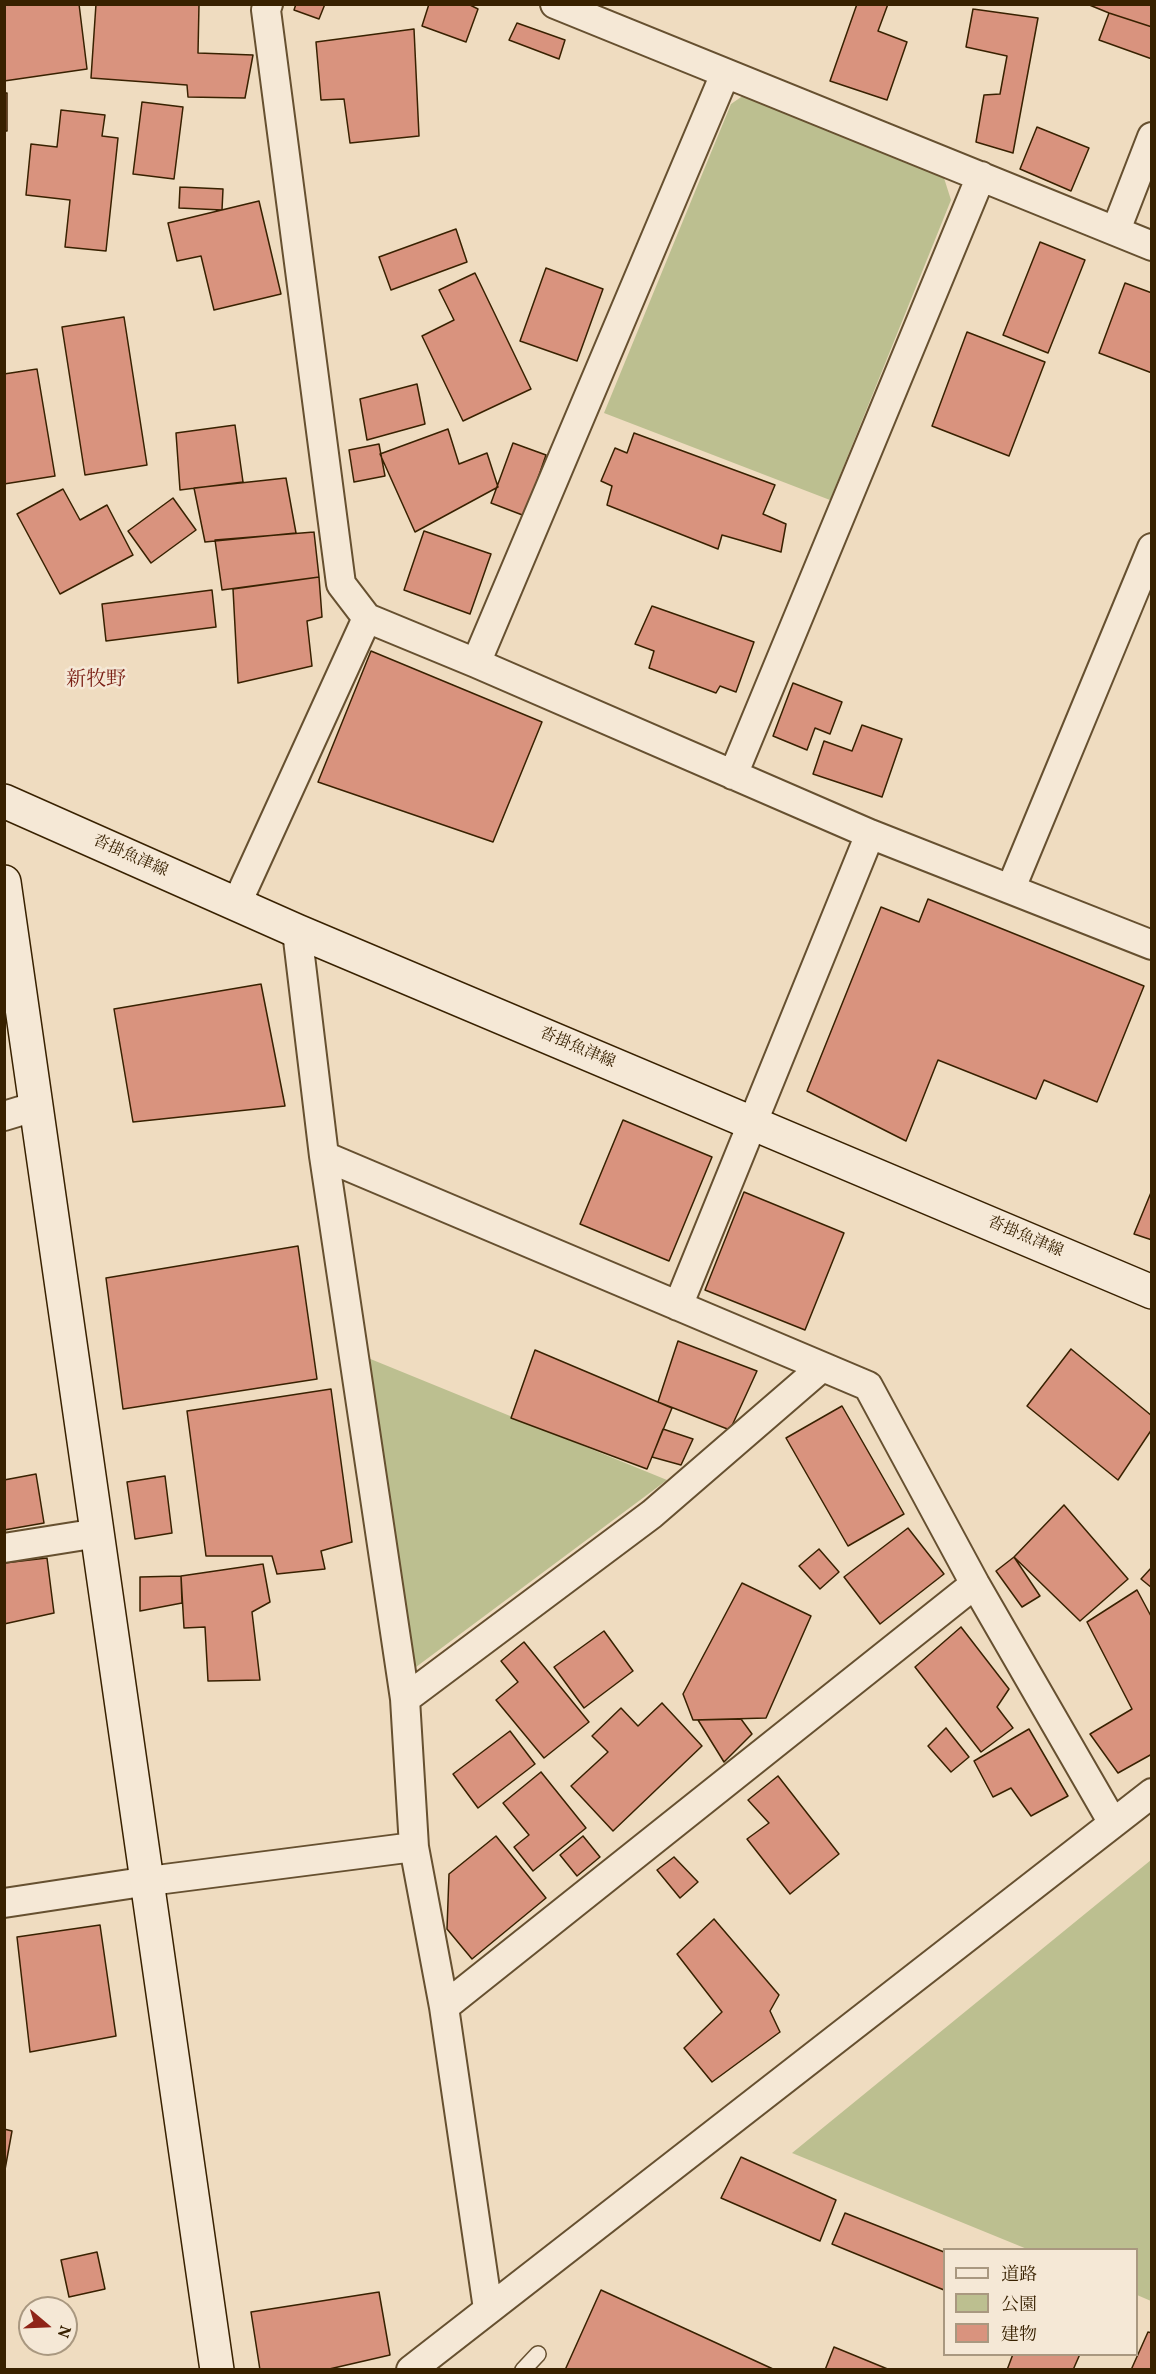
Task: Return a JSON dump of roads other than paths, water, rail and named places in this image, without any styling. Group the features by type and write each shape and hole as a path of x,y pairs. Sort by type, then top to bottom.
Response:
{"street":[{"path":"268,4 266,10 272,63 341,584 367,618 870,834 1152,945"},
{"path":"555,4 1152,246"},
{"path":"476,663 725,74"},
{"path":"1116,230 1152,137"},
{"path":"733,775 981,176"},
{"path":"1011,888 1152,548"},
{"path":"236,904 367,618"},
{"name":"沓掛魚津線","path":"4,801 297,931 1152,1293"},
{"path":"678,1306 870,834"},
{"path":"4,882 149,1881 217,2370"},
{"path":"297,931 324,1156 405,1699 414,1847 444,2007 488,2309"},
{"path":"4,1116 37,1107"},
{"path":"324,1156 868,1386 975,1584 1113,1823"},
{"path":"405,1699 652,1514 821,1368"},
{"path":"4,1548 98,1533"},
{"path":"444,2007 975,1584"},
{"path":"411,2370 1152,1793"},
{"path":"4,1903 149,1881 414,1847"}],"lane":[{"path":"523,2370 538,2354"}],"district":[{"name":"新牧野","path":"96,681"}]}
